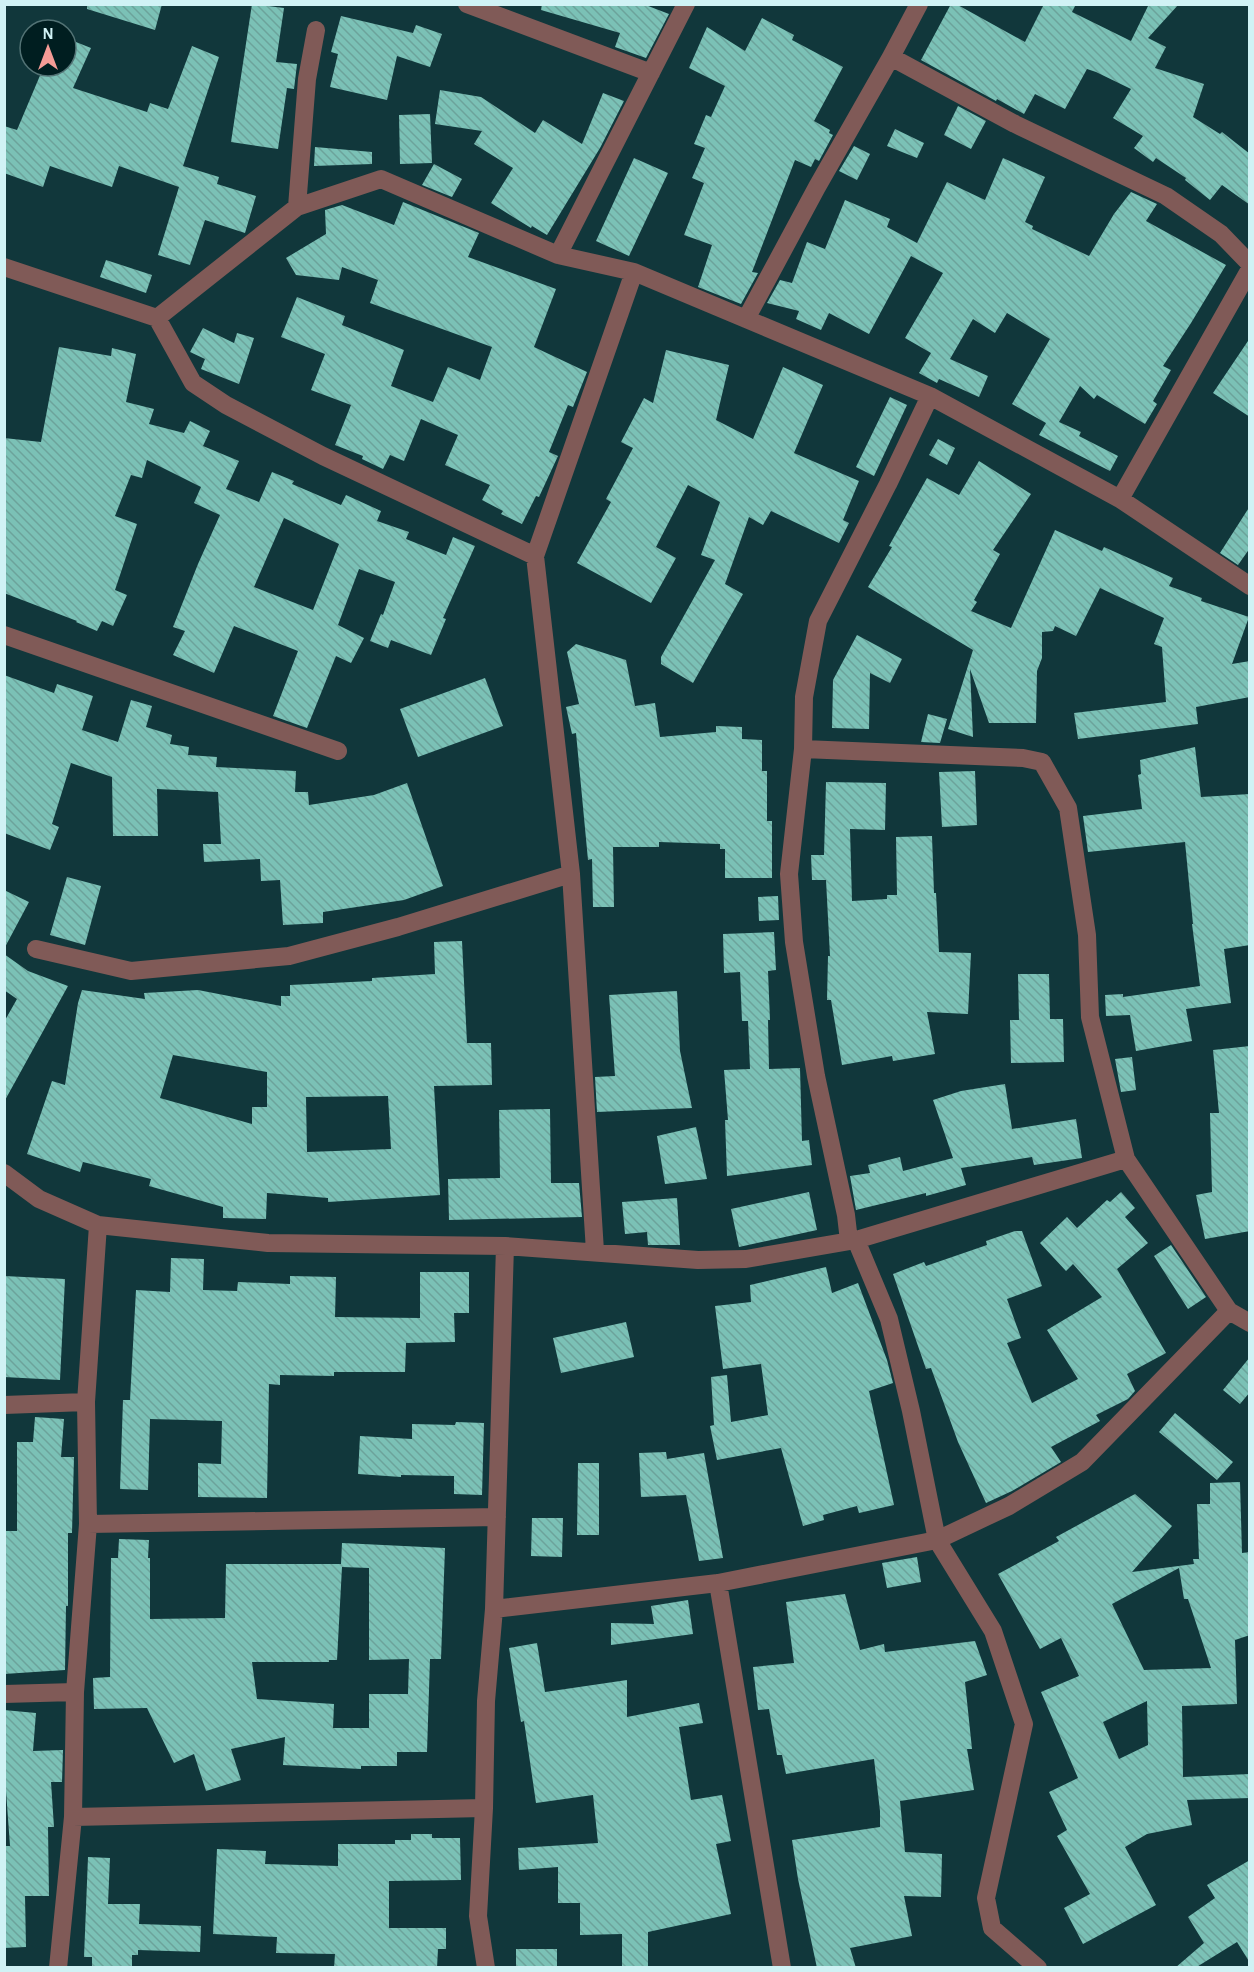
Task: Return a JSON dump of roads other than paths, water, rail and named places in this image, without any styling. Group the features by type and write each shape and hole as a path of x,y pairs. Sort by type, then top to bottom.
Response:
{"street":[{"path":"467,4 651,73"},
{"path":"558,255 686,4"},
{"path":"746,319 919,4"},
{"path":"297,207 307,80 316,30"},
{"path":"891,57 1016,124 1166,196 1221,234 1250,267 1120,499"},
{"path":"157,318 297,207 381,179 558,255 634,272 930,396 1120,499 1250,586"},
{"path":"4,267 157,318 193,383 226,405 322,456 535,556"},
{"path":"595,1251 571,874 535,556 634,272"},
{"path":"930,396 818,621 804,696 803,749 789,874 794,942 816,1076 846,1215 853,1240 889,1319 911,1411 937,1540 993,1631 1024,1724 986,1898 992,1928 1038,1968"},
{"path":"4,635 338,751"},
{"path":"803,749 1023,758 1042,762 1068,808 1087,935 1090,1017 1126,1159 1229,1311 1250,1323"},
{"path":"36,949 131,971 289,956 398,927 571,874"},
{"path":"4,1173 39,1199 98,1225 268,1242 505,1246 698,1260 746,1259 853,1240 1126,1159"},
{"path":"58,1968 73,1817 75,1692 88,1524 86,1402 98,1225"},
{"path":"486,1968 478,1916 484,1808 486,1701 494,1609 505,1246"},
{"path":"494,1609 718,1583 937,1540 1009,1506 1082,1462 1229,1311"},
{"path":"4,1405 86,1402"},
{"path":"88,1524 497,1517"},
{"path":"718,1583 782,1968"},
{"path":"4,1694 75,1692"},
{"path":"73,1817 484,1808"}]}
